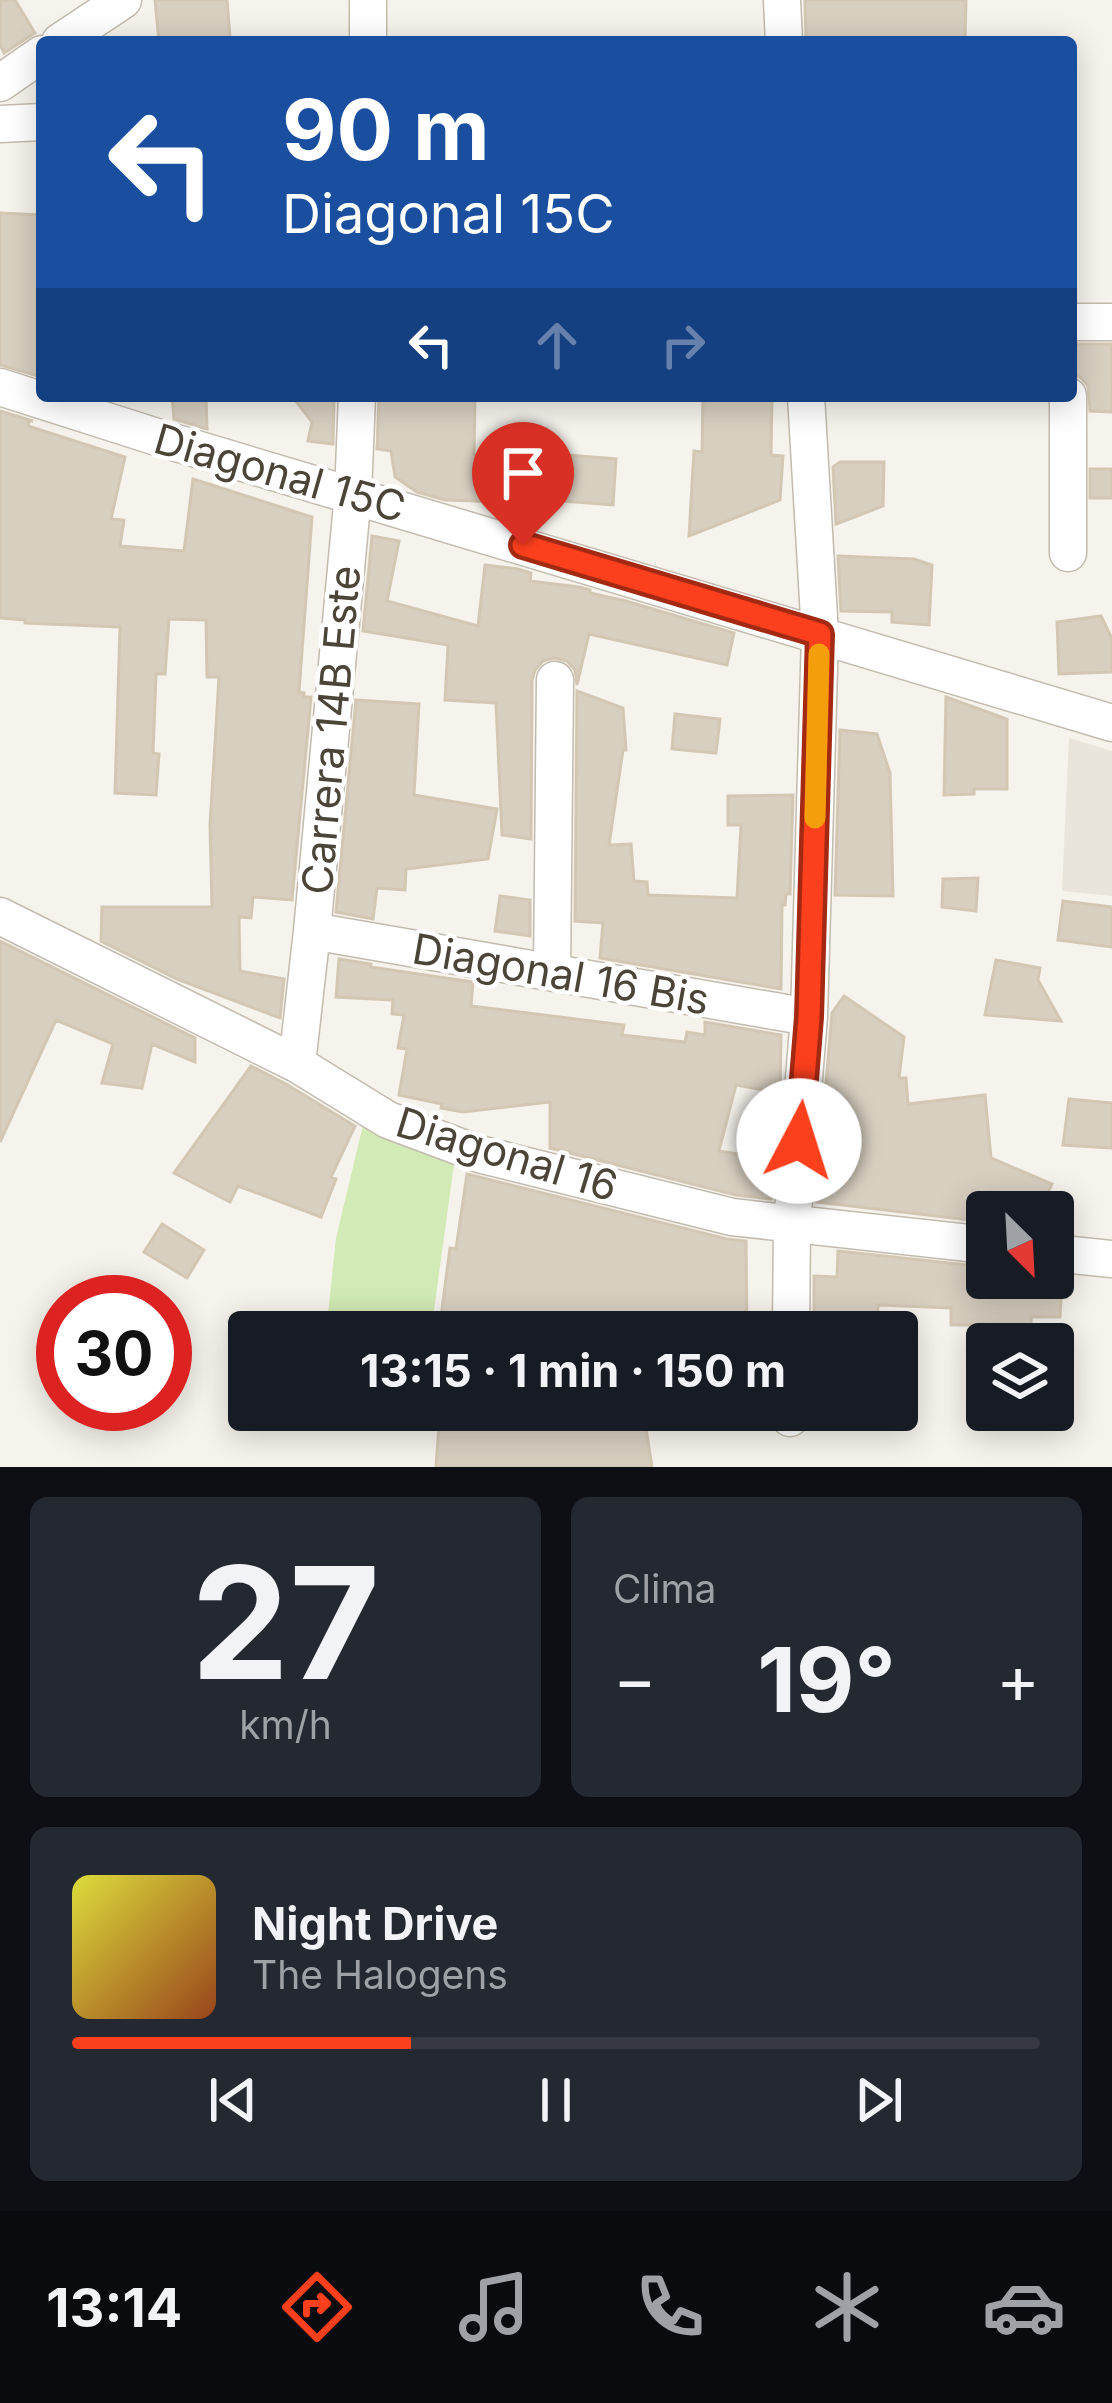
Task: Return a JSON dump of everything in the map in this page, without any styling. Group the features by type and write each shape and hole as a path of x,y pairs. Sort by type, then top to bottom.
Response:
{"street":[{"path":"69,36 123,0"},
{"path":"368,0 368,36"},
{"path":"782,0 784,36"},
{"path":"0,82 36,58"},
{"path":"0,124 36,122"},
{"path":"1077,322 1112,322"},
{"name":"Diagonal 15C","path":"0,387 36,398"},
{"name":"Diagonal 15C","path":"47,402 1112,723"},
{"name":"Carrera 14B Este","path":"297,1064 353,494 357,402"},
{"path":"791,1311 792,1223 809,1017 820,634 806,402"},
{"path":"1067,402 1068,553"},
{"path":"552,972 555,680"},
{"name":"Diagonal 16","path":"0,916 297,1064 388,1120 479,1154 732,1217 966,1243"},
{"name":"Diagonal 16 Bis","path":"312,931 809,1017"},
{"path":"1074,1255 1112,1259"}],"shaded area":[{"path":"1069,738 1112,751 1112,896 1062,891"}],"green space":[{"path":"364,1121 455,1157 434,1311 328,1311 336,1238"}],"building":[{"path":"0,0 15,0 35,33 4,53 0,45"},
{"path":"155,0 227,0 230,36 158,36"},
{"path":"805,0 966,0 965,36 806,36"},
{"path":"0,213 36,215 36,375 0,365"},
{"path":"1077,344 1112,344 1112,412 1090,411 1088,386 1080,377"},
{"path":"173,402 206,402 207,429 174,419"},
{"path":"297,402 334,402 333,444 308,441 312,422"},
{"path":"379,402 475,402 474,455 542,453 616,459 613,505 536,499 536,503 445,500 417,492 395,477 391,451 377,449"},
{"path":"703,402 772,402 771,455 783,456 780,500 689,536 694,451 702,452"},
{"path":"0,411 33,421 28,426 125,457 111,519 124,520 120,546 184,551 193,479 312,517 299,692 311,697 292,900 253,897 251,918 239,917 240,971 284,979 280,1018 177,979 101,941 102,907 212,907 210,825 219,677 207,677 206,620 169,619 165,674 156,674 156,795 115,793 120,627 0,618"},
{"path":"840,462 884,462 883,506 836,524 833,467"},
{"path":"1090,469 1112,469 1112,498 1090,498"},
{"path":"372,536 399,541 387,601 478,626 485,565 518,569 531,573 530,581 579,587 734,633 727,665 589,634 577,685 575,670 567,661 543,661 532,680 531,839 502,835 496,703 445,700 448,645 363,631"},
{"path":"838,556 914,559 932,565 929,625 892,622 892,612 841,611"},
{"path":"1101,616 1112,639 1112,672 1059,674 1057,622"},
{"path":"577,691 623,708 626,750 609,845 631,844 634,881 647,882 648,895 737,898 741,825 728,825 728,796 793,795 790,894 782,905 781,989 600,958 603,923 575,921"},
{"path":"946,697 1007,719 1007,789 944,795"},
{"path":"356,700 419,704 414,795 497,809 488,859 406,869 405,890 377,888 373,919 336,912"},
{"path":"675,714 720,719 716,753 672,749"},
{"path":"840,730 877,734 890,773 893,896 835,895"},
{"path":"978,878 976,911 942,907 943,879"},
{"path":"500,896 530,900 530,936 495,931"},
{"path":"1063,901 1112,907 1112,947 1058,940"},
{"path":"0,941 195,1038 195,1062 152,1044 142,1088 102,1083 113,1044 56,1020 0,1142"},
{"path":"339,959 473,982 471,1006 624,1025 622,1035 685,1042 687,1032 705,1035 705,1022 781,1035 780,1093 736,1085 719,1151 775,1160 771,1199 736,1195 550,1148 550,1102 463,1112 399,1095 407,1049 398,1048 404,1015 392,1014 393,1000 336,997"},
{"path":"996,960 1040,968 1038,980 1061,1021 985,1015"},
{"path":"844,996 904,1037 899,1078 906,1078 908,1104 985,1095 991,1158 1052,1184 1049,1191 966,1191 966,1220 816,1202 832,1013"},
{"path":"251,1066 355,1126 331,1177 336,1179 321,1217 238,1186 230,1202 174,1173"},
{"path":"1069,1099 1112,1103 1112,1148 1063,1145"},
{"path":"467,1174 746,1241 747,1311 442,1311 450,1248 456,1249"},
{"path":"162,1224 204,1250 189,1275 144,1252"},
{"path":"838,1251 966,1265 966,1299 1061,1299 1060,1317 1031,1317 1031,1323 951,1325 951,1308 878,1305 878,1311 814,1311 814,1276 837,1277"},
{"path":"439,1431 646,1431 652,1467 436,1467"}],"slow traffic":[{"path":"815,818 819,654"}],"route":[{"path":"523,545 820,634 809,1017 799,1141"}]}
